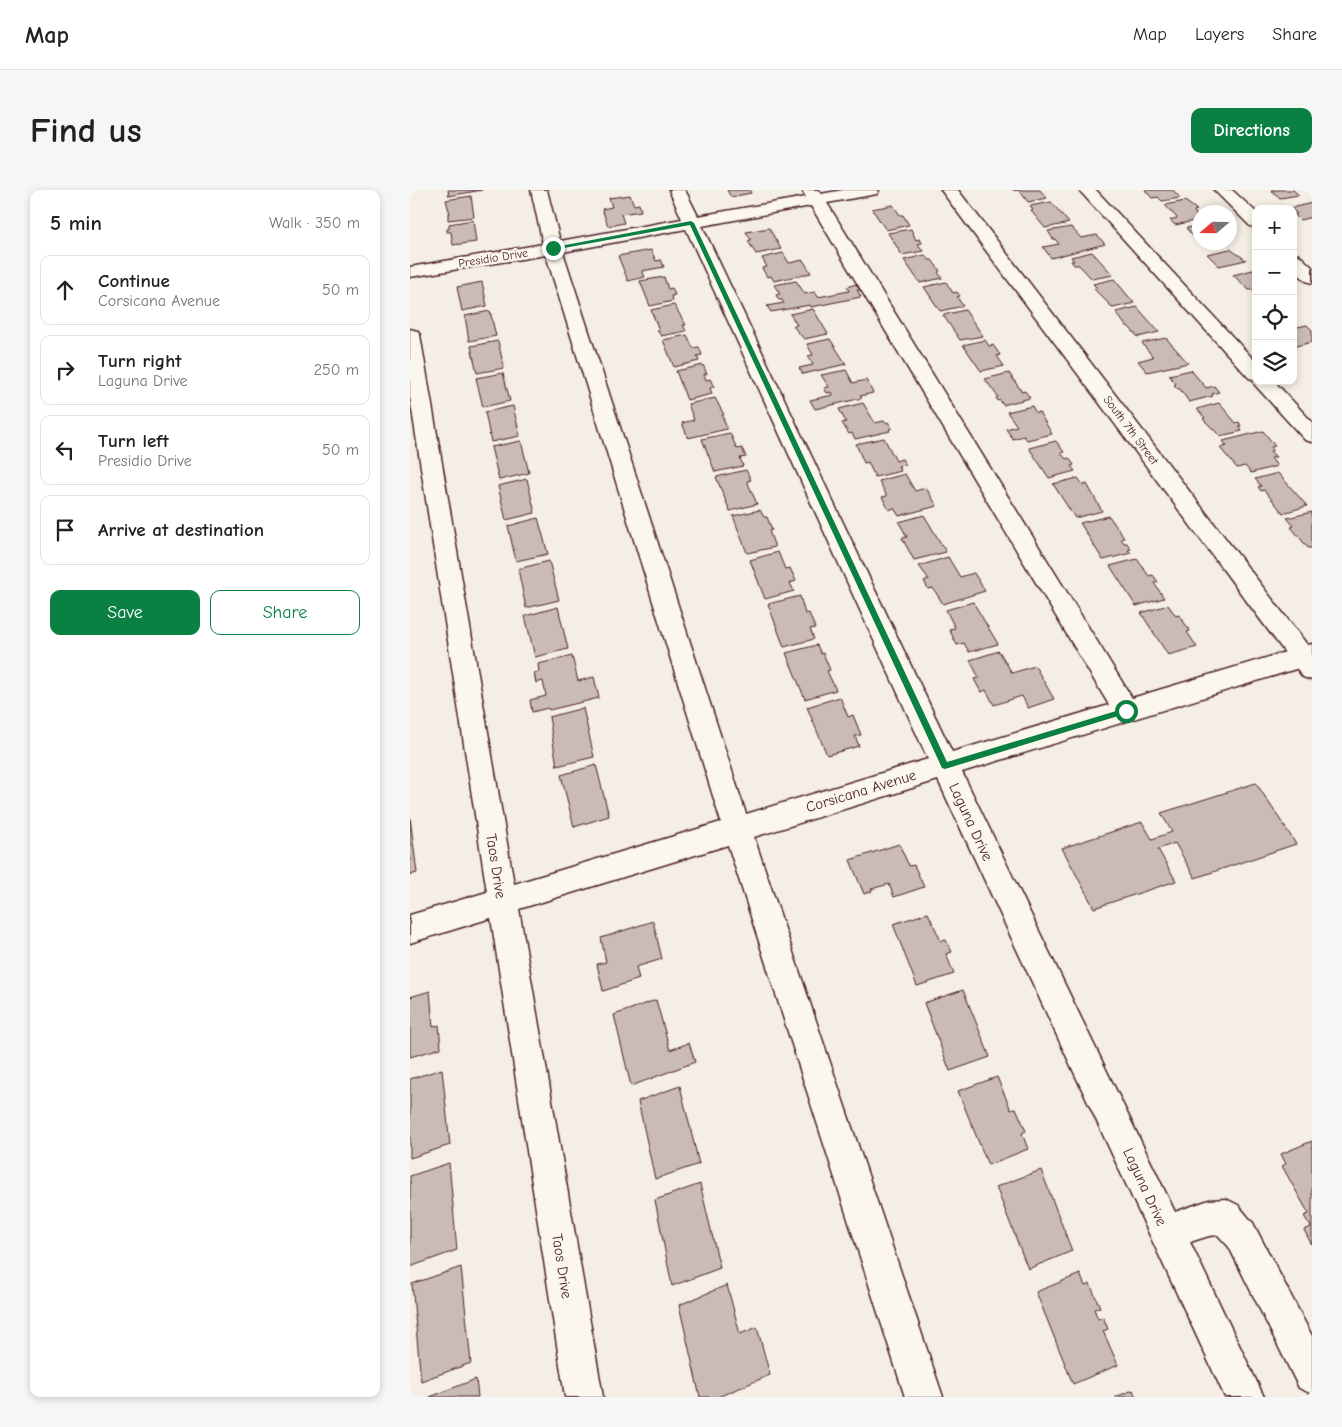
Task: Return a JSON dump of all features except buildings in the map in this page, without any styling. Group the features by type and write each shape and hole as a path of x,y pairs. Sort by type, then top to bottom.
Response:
{"street":[{"path":"539,190 553,248 737,829 924,1397"},
{"name":"Laguna Drive","path":"677,190 945,766 1245,1397"},
{"name":"Presidio Drive","path":"410,272 691,223 813,195 871,190"},
{"name":"South 7th Street","path":"949,190 1309,660"},
{"path":"1087,190 1252,370"},
{"path":"1222,190 1252,218"},
{"path":"813,195 1126,711"},
{"path":"1297,263 1312,277"},
{"name":"Taos Drive","path":"410,335 584,1397"},
{"path":"1266,385 1312,435"},
{"name":"Corsicana Avenue","path":"410,929 1126,711 1309,660"},
{"path":"1167,1232 1209,1218 1226,1217 1241,1236 1312,1375"}],"route":[{"path":"553,248 691,223 945,766 1126,711"}]}
